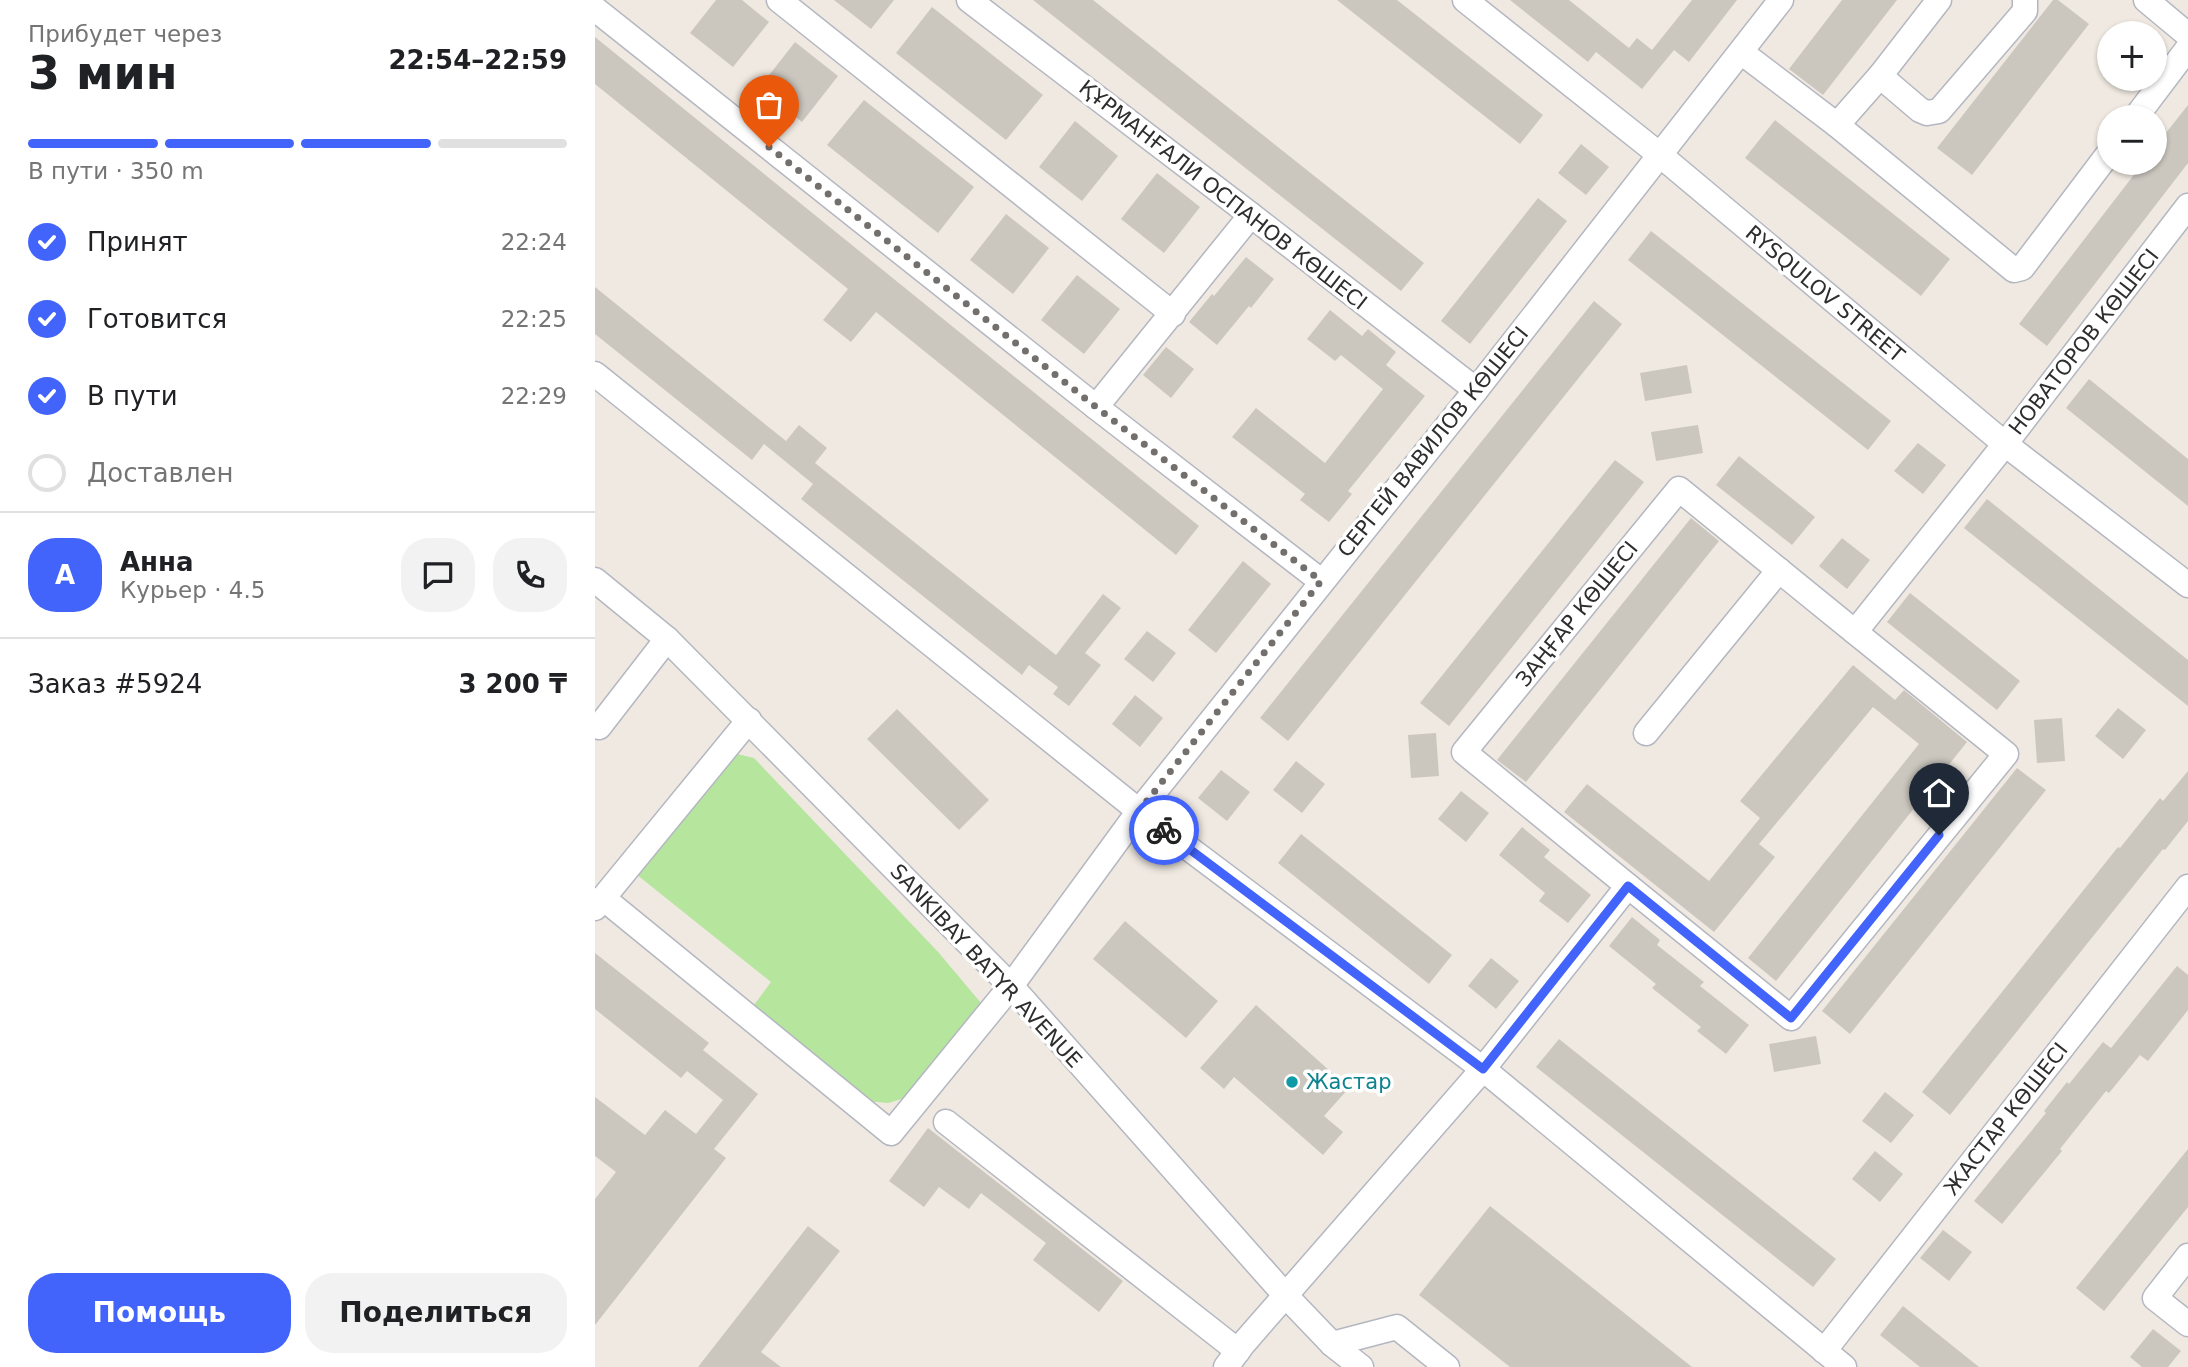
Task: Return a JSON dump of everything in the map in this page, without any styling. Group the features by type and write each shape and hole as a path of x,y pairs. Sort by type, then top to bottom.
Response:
{"street":[{"path":"779,0 1173,314"},
{"name":"ҚҰРМАНҒАЛИ ОСПАНОВ КӨШЕСІ","path":"969,0 1476,390"},
{"name":"RYSQULOV STREET","path":"1465,0 1660,155 2005,444 2188,585"},
{"name":"СЕРГЕЙ ВАВИЛОВ КӨШЕСІ","path":"599,903 891,1133 1011,986 1139,811 1476,390 1781,0"},
{"path":"1837,125 1880,76 1939,0"},
{"path":"1880,76 1920,110 1927,113 1939,111 2025,10 2025,0"},
{"path":"2146,0 2188,35"},
{"path":"595,9 1096,407 1321,581"},
{"path":"2145,105 2188,48"},
{"path":"1741,52 1837,125 2014,270 2022,268 2097,169"},
{"name":"НОВАТОРОВ КӨШЕСІ","path":"2005,444 2188,206"},
{"path":"1096,407 1251,215"},
{"path":"595,374 1139,811 1483,1069 1844,1367"},
{"path":"1855,632 2005,444"},
{"name":"ЗАҢҒАР КӨШЕСІ","path":"1679,489 1779,570 2005,754 1791,1018 1464,752 1679,489"},
{"path":"1646,733 1779,570"},
{"name":"SANKIBAY BATYR AVENUE","path":"595,580 667,639 1011,986 1286,1296 1332,1344 1361,1367"},
{"path":"599,727 667,639"},
{"path":"599,903 748,720"},
{"path":"946,1122 1232,1359 1483,1069 1628,886"},
{"name":"ЖАСТАР КӨШЕСІ","path":"1824,1351 2188,887"},
{"path":"2188,1256 2155,1298 2188,1324"},
{"path":"1332,1344 1397,1327 1447,1367"}],"green space":[{"path":"733,753 754,758 939,953 981,1003 905,1098 888,1103 866,1101 751,1009 771,982 636,874"}],"building":[{"path":"716,0 742,0 769,22 733,67 690,33"},
{"path":"834,0 894,0 871,29"},
{"path":"1033,0 1093,0 1424,263 1401,291"},
{"path":"1337,0 1397,0 1543,115 1520,144"},
{"path":"1510,0 1569,0 1629,48 1637,38 1652,50 1692,0 1737,0 1689,62 1674,50 1642,89 1596,52 1588,62"},
{"path":"1842,0 1897,0 1823,95 1789,69"},
{"path":"2053,0 2058,0 2089,24 1972,175 1937,148"},
{"path":"932,7 1043,95 1006,140 896,53"},
{"path":"595,37 1199,526 1176,555 876,312 851,342 823,320 848,289 595,84"},
{"path":"795,42 838,76 802,122 759,88"},
{"path":"864,100 974,187 938,233 827,145"},
{"path":"2188,105 2188,163 2047,346 2019,324 2134,175 2167,175 2167,132"},
{"path":"1775,120 1950,259 1921,296 1745,158"},
{"path":"1075,121 1118,156 1082,201 1039,167"},
{"path":"1581,144 1609,167 1586,195 1558,173"},
{"path":"1157,173 1200,207 1164,253 1121,219"},
{"path":"1538,198 1567,221 1470,344 1441,321"},
{"path":"1006,214 1049,248 1013,294 970,260"},
{"path":"1651,231 1891,421 1868,450 1628,260"},
{"path":"1246,257 1274,279 1217,345 1189,322"},
{"path":"1077,275 1120,309 1084,354 1041,320"},
{"path":"595,287 786,441 799,425 827,448 815,463 1056,655 1103,594 1121,608 1085,653 1101,665 1069,706 1053,694 1058,687 1029,665 1022,675 801,499 813,484 764,444 752,460 595,334"},
{"path":"1594,301 1622,324 1288,741 1260,718"},
{"path":"1330,310 1362,336 1368,329 1396,352 1386,365 1425,396 1348,491 1352,494 1329,522 1300,500 1305,494 1232,437 1256,408 1325,463 1383,389 1341,355 1335,361 1307,339"},
{"path":"1166,347 1194,369 1171,398 1143,375"},
{"path":"1687,365 1692,393 1645,401 1640,373"},
{"path":"2089,379 2188,459 2188,506 2066,408"},
{"path":"1698,425 1703,453 1656,461 1651,432"},
{"path":"1918,443 1946,465 1923,494 1894,471"},
{"path":"1739,456 1815,517 1792,545 1716,485"},
{"path":"1615,460 1644,482 1449,726 1420,703"},
{"path":"1987,499 2188,660 2188,706 1964,528"},
{"path":"1691,518 1719,541 1526,782 1497,760"},
{"path":"1842,538 1870,560 1847,589 1819,566"},
{"path":"1243,561 1271,584 1216,653 1188,630"},
{"path":"1910,593 2020,681 1997,710 1887,622"},
{"path":"1147,631 1176,653 1153,682 1124,659"},
{"path":"1853,665 1895,700 1904,690 1967,742 1776,981 1748,958 1919,744 1873,707 1759,844 1775,857 1714,932 1564,812 1587,784 1709,881 1760,818 1740,801"},
{"path":"1135,695 1163,718 1140,747 1112,724"},
{"path":"2118,708 2146,730 2123,759 2095,736"},
{"path":"897,709 989,800 959,830 867,739"},
{"path":"2062,718 2065,761 2037,763 2034,720"},
{"path":"1436,733 1439,776 1411,778 1408,735"},
{"path":"1296,761 1325,784 1302,813 1273,790"},
{"path":"2017,768 2046,790 1850,1034 1822,1011"},
{"path":"1221,770 1250,792 1227,821 1198,798"},
{"path":"2188,771 2188,821 1950,1115 1922,1092 2118,847 2120,848 2160,798 2163,801"},
{"path":"1461,791 1489,813 1466,842 1438,819"},
{"path":"1522,827 1550,850 1544,857 1591,895 1568,923 1539,901 1545,893 1499,855"},
{"path":"1301,834 1452,955 1429,984 1278,863"},
{"path":"1632,917 1660,940 1657,945 1704,982 1700,986 1749,1025 1726,1054 1697,1031 1701,1027 1652,988 1656,984 1609,946"},
{"path":"1125,921 1218,1001 1186,1038 1093,959"},
{"path":"595,953 709,1043 703,1050 758,1094 714,1149 726,1158 595,1325 595,1199 616,1172 595,1156 595,1097 645,1135 665,1110 696,1134 723,1100 687,1071 681,1078 595,1009"},
{"path":"1491,958 1519,981 1496,1009 1468,986"},
{"path":"2177,966 2188,975 2188,1010 2148,1061 2140,1055 2109,1093 2106,1091 2060,1149 2062,1151 2002,1224 1974,1201 2046,1113 2044,1111 2067,1082 2069,1084 2103,1042 2111,1048"},
{"name":"Жастар","path":"1256,1005 1349,1088 1324,1116 1343,1132 1323,1155 1234,1077 1224,1089 1200,1068"},
{"path":"1816,1036 1821,1064 1774,1072 1769,1044"},
{"path":"1559,1039 1836,1259 1813,1287 1536,1067"},
{"path":"1885,1092 1914,1115 1891,1143 1862,1121"},
{"path":"928,1128 1123,1281 1099,1312 1033,1260 1046,1243 981,1193 969,1209 939,1187 924,1207 889,1181"},
{"path":"2188,1149 2188,1207 2104,1311 2076,1288"},
{"path":"1875,1151 1903,1174 1880,1202 1852,1179"},
{"path":"1490,1206 1692,1367 1510,1367 1419,1295"},
{"path":"808,1226 840,1251 761,1352 781,1367 698,1367"},
{"path":"1943,1230 1972,1252 1949,1281 1920,1258"},
{"path":"1903,1306 1979,1367 1920,1367 1880,1335"},
{"path":"2153,1329 2181,1351 2168,1367 2142,1367 2130,1357"}],"way so far":[{"path":"769,147 1096,407 1321,581 1139,811 1164,830"}],"place":[{"name":"Жастар","path":"1292,1082"}],"route":[{"path":"1164,830 1483,1069 1628,886 1791,1018 1939,835"}]}
